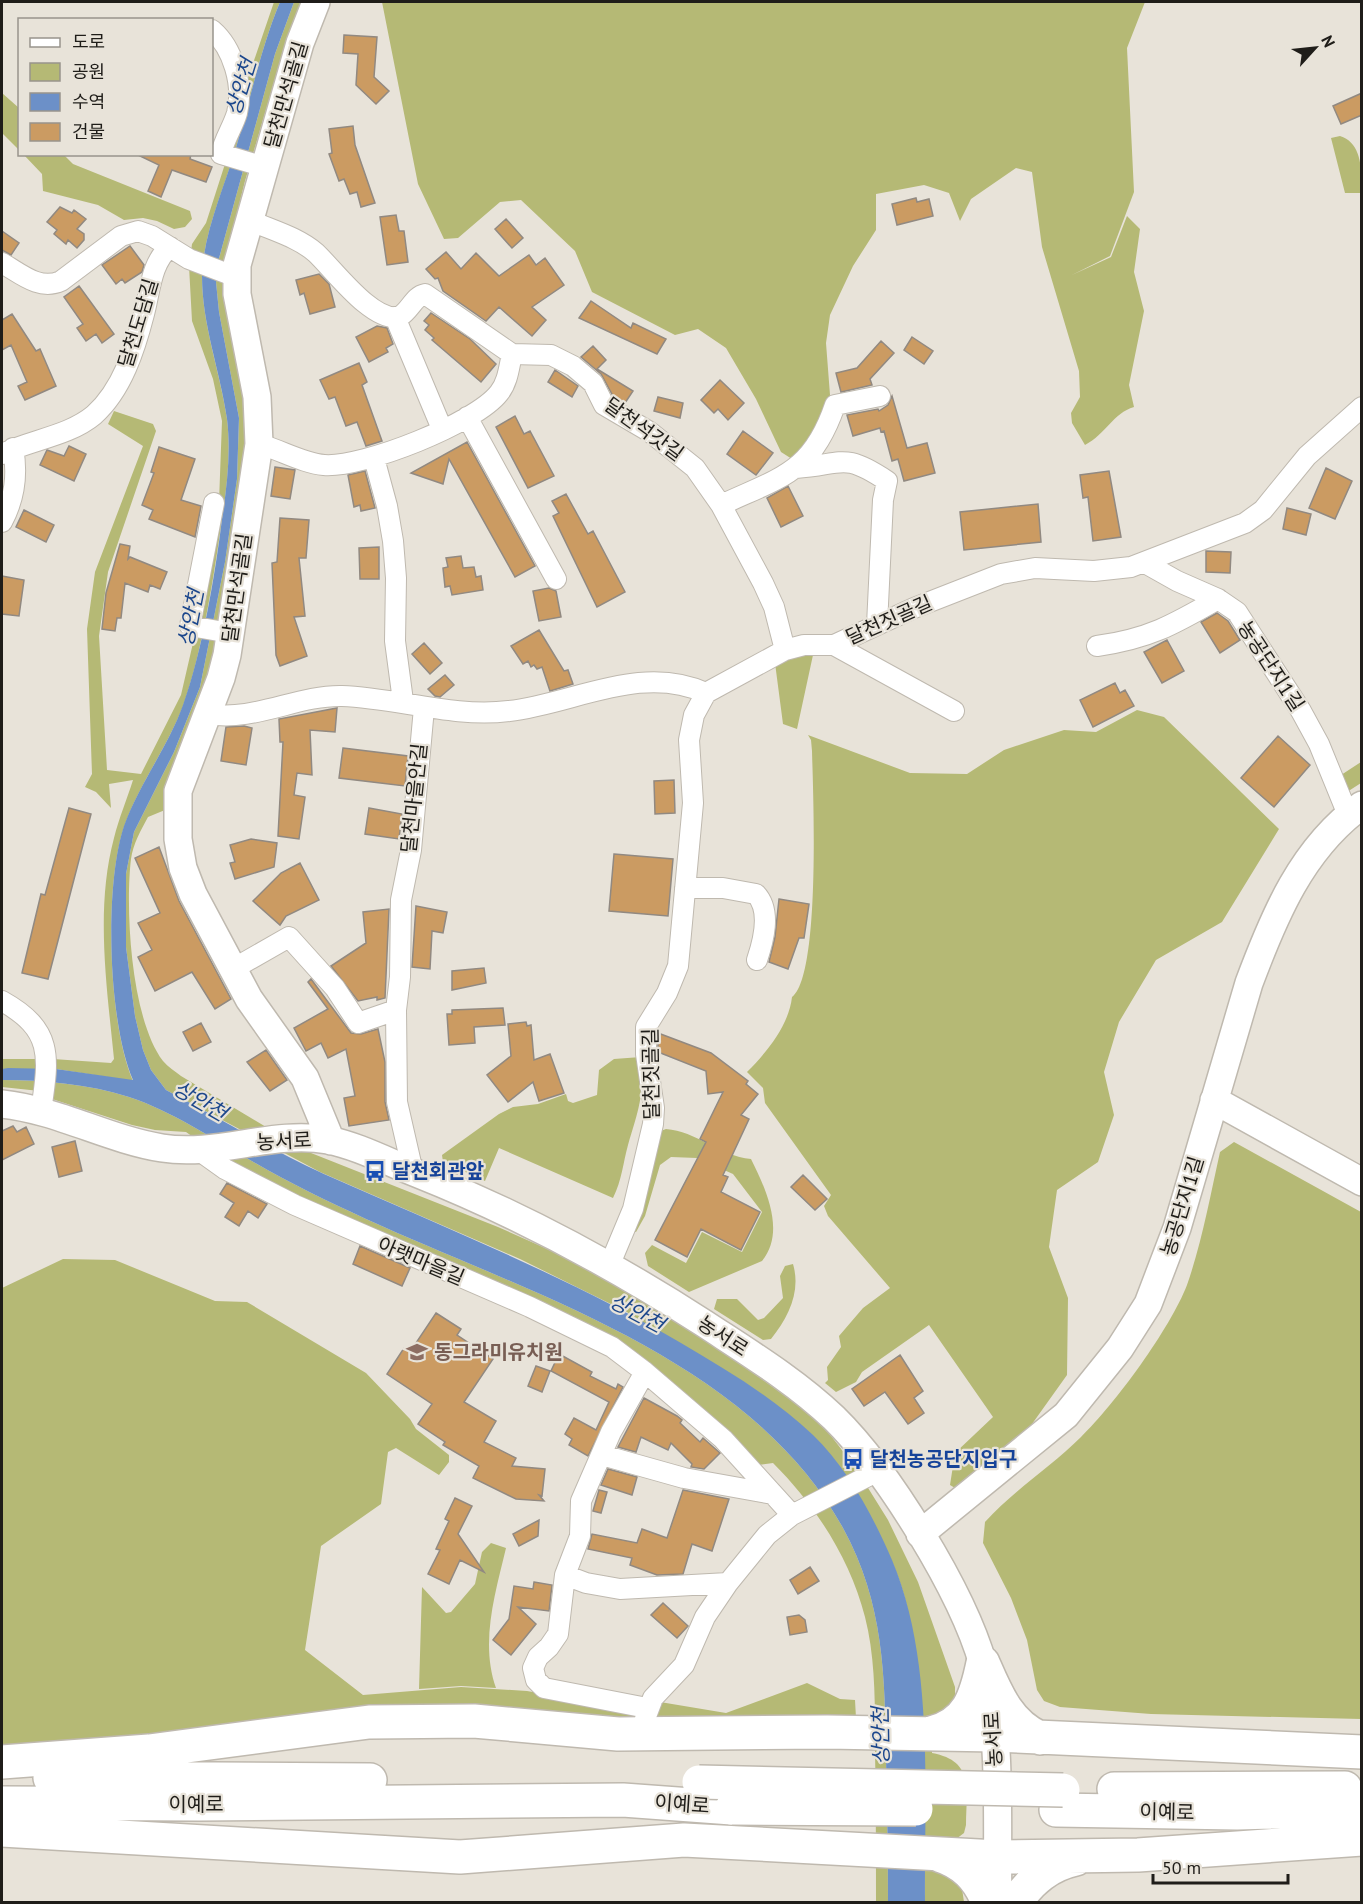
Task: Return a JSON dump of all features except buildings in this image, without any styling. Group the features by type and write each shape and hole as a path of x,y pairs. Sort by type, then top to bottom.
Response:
{"highway":[{"path":"931,1733 945,1730 961,1718 975,1694 983,1663"},
{"path":"983,1663 1007,1713 1027,1732 1040,1738"},
{"path":"2,1762 149,1751 369,1722 474,1721 618,1734 931,1733 1362,1752"},
{"name":"이예로","path":"2,1778 699,1782 1059,1800 1237,1814 1362,1809"},
{"name":"이예로","path":"2,1803 199,1804 623,1800 732,1808 1059,1800 1362,1787"},
{"path":"2,1830 460,1857 684,1840 997,1857 1138,1856 1362,1839"},
{"path":"939,1855 963,1865 979,1884 988,1902"},
{"path":"1016,1902 1032,1883 1052,1867 1090,1856"}],"street":[{"name":"달천만석골길","path":"316,2 258,165 249,220 231,275 257,397 259,444 226,632 221,678 178,791 178,839 183,868 193,894 249,999 305,1078 331,1141"},
{"path":"213,31 229,49 237,87 237,113 221,153 258,165"},
{"path":"249,220 311,249 362,300 382,314 395,317 404,314 422,294 432,296 512,354 507,378 499,394 467,417 374,458 325,465 259,444"},
{"path":"2,262 40,285 49,285 61,281 126,234 145,233 189,259 231,275"},
{"name":"달천도담길","path":"2,522 13,498 16,481 7,451 81,424 104,405 113,393 134,349 156,264 170,247"},
{"path":"395,317 442,429"},
{"name":"달천석갓길","path":"512,354 559,357 588,377 604,405 650,432 680,454 699,473 721,505 763,583 774,607 785,650"},
{"path":"796,468 814,449 835,405 880,396"},
{"name":"달천짓골길","path":"610,1264 633,1209 653,1124 654,1108 646,1054 646,1028 667,993 678,966 693,803 689,754 691,726 699,703 706,693 785,650 804,645 834,645 1001,574 1035,568 1112,571 1145,563 1254,518 1272,501 1307,456 1362,407"},
{"path":"467,417 556,579"},
{"path":"374,458 387,506 393,541 396,578 395,641 403,701"},
{"path":"721,505 796,468 844,461 860,465 887,481 883,500 877,625"},
{"path":"214,503 189,626 226,632"},
{"name":"농공단지1길","path":"920,1534 1066,1415 1120,1348 1148,1304 1164,1266 1249,982 1274,921 1308,858 1327,834 1355,810 1288,688 1237,612 1218,599 1177,581 1145,563"},
{"path":"1097,646 1131,642 1154,634 1218,599"},
{"path":"834,645 954,711"},
{"path":"208,714 240,716 341,696 403,701 424,708 507,712 600,689 645,684 668,684 706,693"},
{"name":"달천마을안길","path":"413,1172 397,1102 396,1010 400,977 401,900 411,850 424,708"},
{"path":"685,888 723,888 752,892 760,898 765,930 757,960"},
{"path":"233,969 290,937 335,988 358,1023 396,1010"},
{"path":"2,1001 24,1015 37,1028 46,1059 42,1102"},
{"path":"1214,1100 1362,1182"},
{"name":"농서로","path":"2,1104 42,1102 141,1143 179,1150 288,1138 331,1141 413,1172 530,1222 610,1264 737,1345 800,1389 836,1420 871,1475 920,1534 960,1606 983,1663 992,1700 995,1735 998,1902"},
{"name":"아랫마을길","path":"202,1149 225,1169 295,1205 592,1337 621,1353 723,1439 773,1494 797,1513"},
{"path":"645,1372 631,1395 581,1501 580,1536 565,1575 558,1634 535,1662 536,1680 544,1688 646,1715 660,1690 679,1673 705,1617 728,1583 767,1535 797,1513 871,1475"},
{"path":"602,1455 684,1478 773,1494"},
{"path":"565,1575 603,1588 620,1589 728,1583"}],"green space":[{"path":"274,2 280,2 214,213 203,260 205,312 224,401 229,444 225,495 202,639 183,706 124,827 113,883 111,918 114,991 118,1025 133,1081 56,1069 2,1069 2,1059 53,1059 111,1063 114,1059 104,948 105,892 114,838 133,780 109,784 111,808 96,792 85,787 92,774 87,629 95,572 143,446 108,424 114,411 153,424 156,431 108,572 99,636 107,770 141,774 181,695 199,617 219,502 222,421 213,379 192,321 189,266 192,244 206,223 242,111 243,81 248,78"},
{"path":"294,2 302,2 280,62 245,181 224,265 248,424 243,481 214,664 165,810 148,817 135,843 131,859 129,906 133,963 137,992 152,1042 163,1061 181,1076 306,1151 498,1227 590,1268 720,1349 809,1413 825,1428 855,1467 888,1520 918,1582 955,1687 955,1698 949,1708 931,1717 932,1753 946,1757 955,1763 962,1770 965,1779 966,1825 964,1833 952,1842 951,1875 961,1882 964,1902 925,1902 924,1754 914,1644 900,1583 869,1514 627,1312 520,1259 320,1172 166,1090 151,1070 143,1050 135,1016 126,947 126,874 134,832 174,752 200,687 225,562 237,479 239,418 219,312 216,282 218,262 275,54"},
{"path":"382,2 1145,2 1127,48 1134,192 1110,256 1072,275 1111,257 1127,216 1140,229 1134,272 1144,311 1129,385 1134,407 1120,414 1085,445 1072,423 1071,413 1080,397 1079,371 1042,247 1032,172 1016,168 971,199 960,221 949,193 924,185 876,194 876,230 853,266 830,315 826,343 830,395 824,419 792,459 781,452 756,399 726,348 698,329 675,335 592,292 575,251 521,200 500,202 458,238 444,239 418,184"},
{"path":"2,93 18,107 18,149 2,133"},
{"path":"1340,136 1353,145 1360,160 1361,193 1345,193 1331,138"},
{"path":"25,156 65,156 73,164 190,211 192,219 185,227 174,229 157,221 143,218 124,220 98,205 43,191 42,174"},
{"path":"813,655 797,729 783,724 775,663"},
{"path":"1137,710 1164,717 1279,829 1222,922 1156,960 1119,1022 1104,1072 1114,1115 1098,1162 1057,1190 1049,1247 1068,1298 1067,1375 1017,1441 955,1488 950,1485 955,1453 993,1417 929,1325 862,1372 856,1382 836,1392 825,1383 828,1380 827,1367 841,1347 839,1336 863,1308 890,1288 828,1216 824,1206 831,1195 765,1103 763,1088 747,1072 782,1028 792,997 801,982 808,955 814,841 812,751 808,735 910,773 967,774 1004,750 1064,730 1096,732"},
{"path":"1361,762 1361,783 1347,792 1338,777"},
{"path":"641,1057 640,1102 613,1198 499,1148 485,1181 443,1162 442,1155 499,1114 513,1107 538,1104 566,1094 568,1101 573,1103 597,1095 599,1070 614,1059"},
{"path":"2,1080 50,1082 98,1089 129,1097 161,1110 322,1198 564,1305 631,1338 694,1376 752,1419 803,1469 843,1528 857,1556 867,1584 880,1640 885,1698 888,1902 876,1902 874,1684 869,1633 865,1617 850,1574 829,1534 803,1496 773,1463 758,1465 648,1366 230,1163 186,1132 155,1130 132,1125 52,1099 49,1092 2,1087"},
{"path":"666,1129 687,1134 728,1153 751,1159 767,1197 773,1224 773,1237 762,1261 689,1292 648,1266 645,1253 652,1245 686,1263 702,1232 742,1252 762,1212 733,1174 697,1158 671,1157 660,1165 645,1216 636,1232 630,1232 658,1132"},
{"path":"1234,1142 1361,1212 1361,1719 1151,1714 1060,1707 1044,1701 1037,1690 1027,1640 1011,1598 983,1543 985,1522 1095,1423 1155,1344 1187,1285 1220,1152"},
{"path":"63,1259 115,1260 215,1301 247,1302 366,1373 410,1419 416,1429 449,1455 449,1462 439,1475 396,1448 388,1452 381,1504 321,1546 305,1650 363,1695 461,1687 527,1691 623,1708 632,1714 637,1722 660,1702 726,1713 807,1683 840,1699 855,1700 856,1718 699,1730 360,1714 361,1705 359,1714 2,1750 2,1288"},
{"path":"793,1264 795,1284 792,1303 771,1339 763,1340 714,1309 717,1299 737,1299 758,1320 764,1318 783,1298 780,1276 785,1266"},
{"path":"491,1543 506,1548 489,1636 491,1671 496,1688 461,1686 419,1689 422,1587 446,1613 451,1612 475,1584 482,1552"}],"water":[{"path":"280,2 294,2 275,54 218,262 216,282 219,312 239,418 237,479 225,562 200,687 174,752 134,832 126,874 126,947 135,1016 143,1050 151,1070 166,1090 304,1165 550,1274 638,1319 750,1385 798,1422 826,1448 868,1510 885,1543 906,1600 915,1641 924,1728 925,1902 888,1902 883,1669 874,1612 857,1556 843,1528 803,1469 752,1419 694,1376 631,1338 564,1305 322,1198 161,1110 129,1097 98,1089 50,1082 2,1080 2,1069 8,1068 56,1069 133,1080 118,1025 114,990 111,918 113,883 124,826 145,780 177,721 190,684 207,614 216,565 229,444 224,401 205,312 203,260 214,213"}],"place":[{"name":"달천회관앞","path":"375,1171"},
{"name":"동그라미유치원","path":"417,1352"},
{"name":"달천농공단지입구","path":"853,1459"}],"water label":[{"name":"상안천","path":"241,87"},
{"name":"상안천","path":"191,618"},
{"name":"상안천","path":"200,1101"},
{"name":"상안천","path":"637,1313"},
{"name":"상안천","path":"881,1736"}]}
